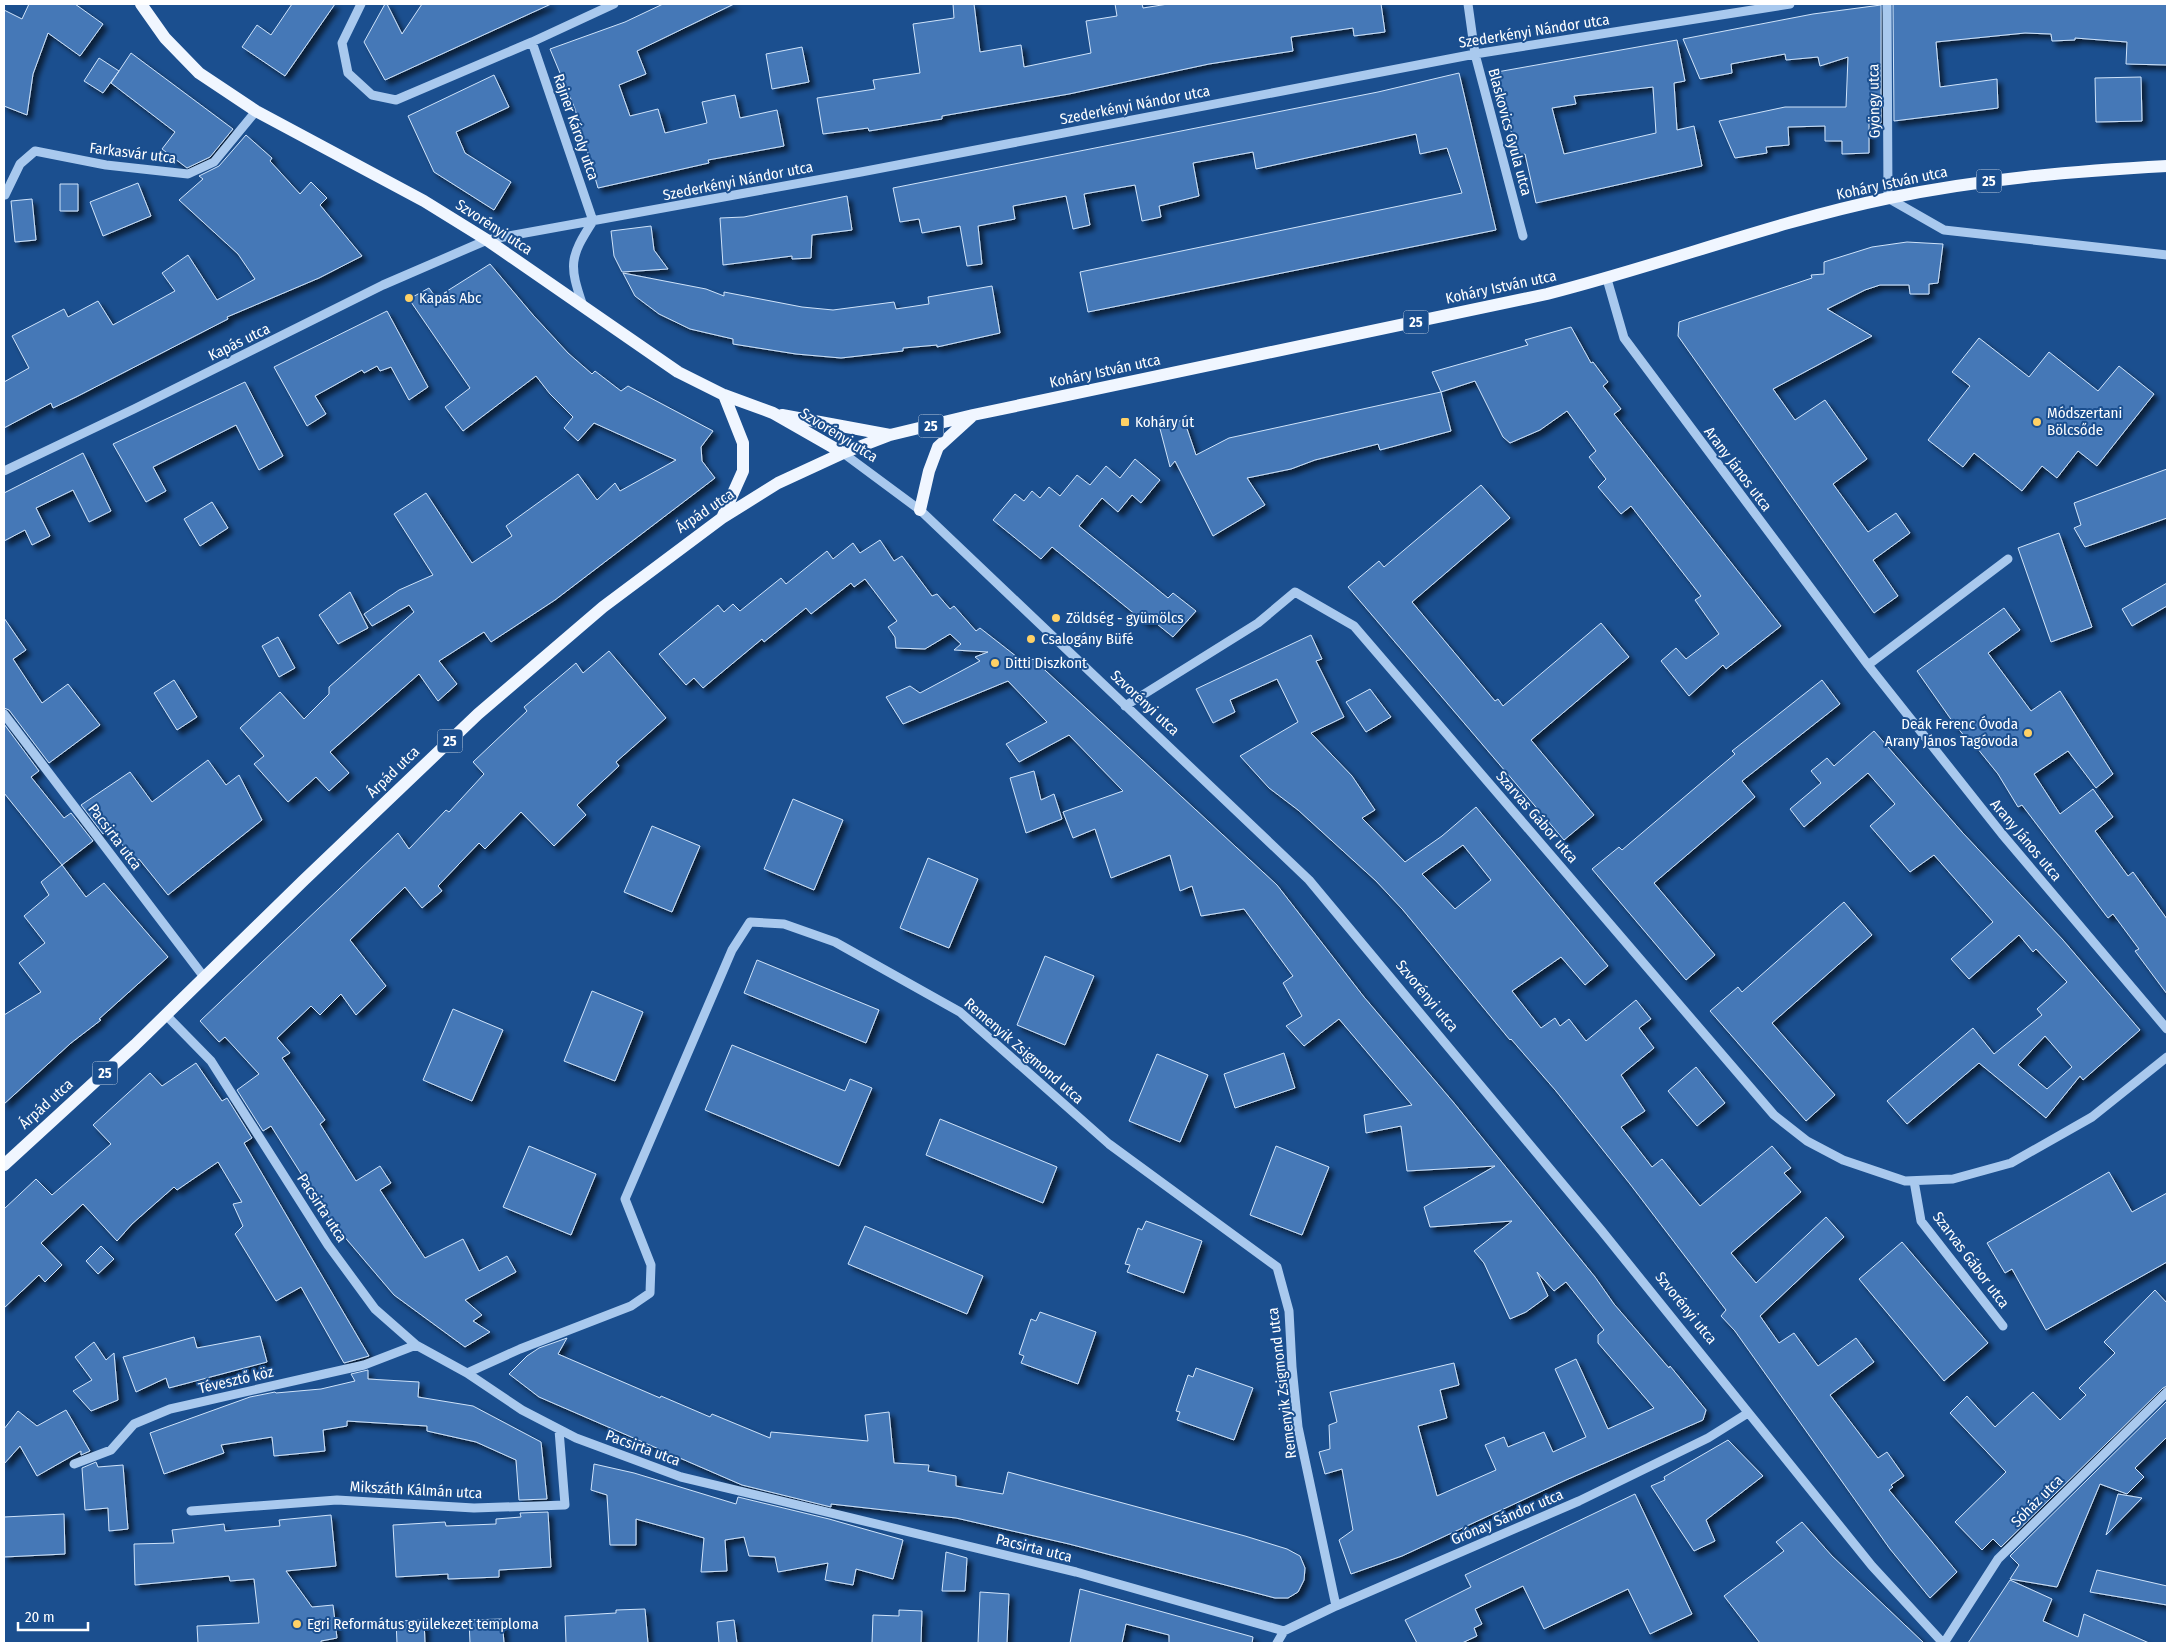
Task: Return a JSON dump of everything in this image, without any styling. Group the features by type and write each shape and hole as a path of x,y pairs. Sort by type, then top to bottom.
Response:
{"main road":[{"name":"Szvorényi utca","path":"141,4 165,38 199,73 256,111 424,201 488,240 678,372 724,395 773,413 843,454"},
{"name":"Koháry István utca","path":"843,454 890,435 973,415 1510,302 1607,279 1769,228 1888,198 2021,177 2090,170 2167,166"},
{"path":"722,518 743,471 744,444 724,395"},
{"path":"773,413 890,435"},
{"path":"920,510 929,471 938,448 973,415"},
{"name":"Árpád utca","path":"4,1165 166,1015 478,714 593,615 722,518 778,483 843,454"}],"street":[{"path":"361,4 342,43 348,73 372,95 396,100 532,42 614,4"},
{"name":"Blaskovics Gyula utca","path":"1468,4 1475,54 1523,236"},
{"name":"Szederkényi Nándor utca","path":"488,240 1475,54 1790,4"},
{"name":"Gyöngy utca","path":"1887,4 1888,198"},
{"name":"Rajner Károly utca","path":"532,42 593,221"},
{"name":"Farkasvár utca","path":"5,195 20,164 35,150 106,165 188,174 214,162 256,111"},
{"path":"1888,198 1944,230 2167,254"},
{"path":"583,306 573,276 576,248 593,221"},
{"name":"Kapás utca","path":"4,471 383,286 488,240"},
{"name":"Arany János utca","path":"1607,279 1624,338 1868,665 2002,834 2167,1029"},
{"name":"Szvorényi utca","path":"843,454 920,510 1309,880 1601,1230 1872,1566 1943,1643"},
{"path":"1868,665 2008,559"},
{"name":"Szarvas Gábor utca","path":"1125,706 1258,623 1295,592 1354,626 1774,1115 1807,1141 1844,1160 1904,1181 1953,1178 2011,1163 2092,1117 2167,1057"},
{"name":"Pacsirta utca","path":"4,714 204,977"},
{"name":"Remenyik Zsigmond utca","path":"468,1373 630,1306 650,1293 651,1265 625,1199 732,950 750,922 784,924 835,942 960,1012 1109,1144 1277,1267 1289,1311 1298,1427 1336,1606"},
{"name":"Pacsirta utca","path":"166,1015 210,1061 328,1245 375,1309 416,1345 468,1373 522,1410 576,1438 681,1477 1076,1572 1284,1631"},
{"name":"Szarvas Gábor utca","path":"1914,1181 1921,1221 2003,1326"},
{"name":"Tévesztő köz","path":"74,1464 111,1450 134,1424 170,1410 364,1365 416,1345"},
{"name":"Sóház utca","path":"1943,1643 1998,1559 2167,1392"},
{"name":"Grónay Sándor utca","path":"1284,1631 1336,1606 1579,1501 1708,1438 1748,1413"},
{"name":"Mikszáth Kálmán utca","path":"192,1511 337,1500 474,1508 565,1504 559,1430"},
{"path":"1277,1643 1284,1631"}],"building":[{"path":"29,4 75,4 103,24 80,56 48,33 33,74 27,115 4,106 4,10 22,19"},
{"path":"292,4 335,4 285,76 242,47 257,25 271,35"},
{"path":"385,4 387,4 402,34 422,4 551,4 385,80 364,42"},
{"path":"663,4 734,4 637,51 646,74 619,85 630,116 658,109 665,133 707,123 702,102 735,95 740,118 777,110 784,146 708,160 709,163 598,188 575,109 550,49 625,22"},
{"path":"953,4 974,4 980,52 1021,45 1024,67 1091,53 1086,21 1117,16 1115,4 1142,4 1143,8 1168,4 1381,4 1385,32 1354,36 1353,28 1291,37 1293,51 1209,64 1069,94 942,116 942,119 869,131 868,128 823,134 817,98 875,89 873,80 920,73 913,24 954,18"},
{"path":"1893,4 2167,4 2167,65 2126,64 2127,42 2075,38 2075,40 2052,41 2051,34 2025,33 1936,42 1940,87 1997,79 1998,108 1894,121"},
{"path":"1881,5 1881,123 1869,124 1869,153 1842,154 1842,141 1825,141 1825,126 1788,127 1789,145 1766,147 1767,153 1735,158 1719,121 1785,107 1846,107 1848,57 1820,66 1818,57 1786,60 1785,54 1731,64 1732,73 1700,79 1683,39 1813,14"},
{"path":"1677,40 1685,81 1674,83 1677,130 1694,126 1702,166 1536,203 1525,154 1517,156 1497,72","holes":["1653,87 1656,133 1564,154 1552,108 1576,104 1574,96"]},
{"path":"802,47 809,82 772,89 766,54"},
{"path":"131,53 233,129 210,157 187,168 162,149 175,132 111,83"},
{"path":"99,58 119,71 103,93 84,81"},
{"path":"1459,73 1496,230 1088,312 1080,272 1462,193 1447,148 1420,154 1416,134 1256,169 1253,152 1193,163 1199,196 1159,206 1161,217 1142,221 1135,185 1084,194 1090,225 1073,229 1066,196 1013,206 1015,219 978,226 982,264 967,266 960,226 922,233 919,219 900,222 893,188 1378,92"},
{"path":"494,75 509,107 456,132 465,153 511,182 494,210 434,172 408,116"},
{"path":"2141,77 2142,121 2096,122 2095,78"},
{"path":"246,135 272,158 270,161 300,194 311,182 327,198 320,205 362,256 319,278 227,317 228,319 76,397 53,408 51,403 4,428 4,382 29,368 12,336 64,309 68,317 98,301 113,325 175,291 162,273 188,255 217,300 255,279 238,254 179,200 203,179 199,176 219,166"},
{"path":"138,183 151,216 103,236 90,202"},
{"path":"60,184 78,184 78,211 60,211"},
{"path":"847,196 852,230 812,235 811,258 792,259 792,256 723,265 720,218 744,217"},
{"path":"32,199 36,240 15,242 11,201"},
{"path":"651,226 654,250 668,269 622,272 614,256 611,231"},
{"path":"1907,242 1943,244 1938,283 1929,284 1929,294 1910,294 1909,285 1880,285 1865,290 1827,309 1872,336 1773,389 1795,420 1825,400 1867,459 1833,484 1868,532 1896,513 1910,533 1873,560 1898,596 1874,613 1678,336 1679,322 1812,278 1811,275 1824,274 1824,262 1872,247"},
{"path":"490,264 568,353 592,374 595,371 621,391 628,386 713,431 701,447 702,461 715,478 555,600 491,642 484,632 439,661 457,684 438,701 419,674 330,752 349,773 329,791 316,777 288,802 254,764 264,756 240,728 280,692 304,719 329,694 329,687 414,612 409,605 372,626 364,614 399,590 433,575 394,514 426,493 472,563 512,536 506,526 578,474 597,500 615,483 620,491 676,460 594,423 578,441 564,428 573,417 550,394 536,376 463,431 445,407 470,388 409,299 429,288 436,298"},
{"path":"623,273 706,289 724,296 724,292 802,307 833,310 894,302 896,309 929,304 928,297 992,286 1000,333 937,347 937,345 903,348 903,351 841,358 796,354 733,344 733,339 690,329 659,314 635,296"},
{"path":"387,311 428,387 409,400 391,367 380,371 377,366 364,373 362,370 315,396 326,414 307,426 274,367"},
{"path":"1571,327 1591,363 1593,362 1608,382 1603,386 1621,409 1614,414 1781,626 1726,669 1723,665 1689,696 1661,661 1676,648 1686,659 1719,634 1695,600 1701,596 1631,506 1621,514 1598,487 1606,479 1589,457 1596,451 1567,411 1540,430 1510,443 1503,437 1475,381 1441,392 1432,372 1528,345 1525,340"},
{"name":"Módszertani Bölcsőde","path":"1979,338 2029,377 2049,352 2098,391 2119,366 2154,394 2097,466 2078,451 2057,478 2042,466 2022,491 1974,453 1963,467 1928,440 1970,386 1952,372"},
{"path":"245,382 283,456 259,470 236,425 153,467 166,491 146,502 113,444"},
{"path":"1441,392 1451,431 1380,450 1378,444 1315,460 1291,469 1247,478 1265,505 1213,536 1175,461 1170,467 1159,425 1184,420 1196,455 1229,438"},
{"path":"83,453 111,511 89,522 73,490 36,508 50,536 32,545 25,530 4,541 4,493"},
{"path":"1135,459 1160,480 1141,503 1132,495 1118,512 1102,498 1079,526 1168,598 1173,593 1196,611 1173,637 1152,620 1147,624 1052,547 1041,559 993,520 1015,494 1024,501 1032,491 1040,498 1049,487 1060,496 1077,475 1090,485 1106,466 1120,478"},
{"path":"2167,469 2167,518 2085,547 2074,528 2081,525 2074,503"},
{"path":"1481,485 1510,518 1412,602 1495,701 1498,699 1503,706 1601,623 1629,657 1531,740 1594,815 1564,840 1348,587 1379,561 1384,567"},
{"path":"212,502 228,528 200,546 184,519"},
{"path":"2059,533 2092,627 2051,642 2018,548"},
{"path":"880,540 894,561 902,556 932,596 937,594 950,609 954,606 976,631 980,628 1026,664 1033,659 1277,885 1364,997 1454,1103 1595,1277 1614,1304 1669,1368 1670,1366 1706,1410 1703,1420 1566,1480 1402,1556 1351,1574 1339,1540 1353,1530 1342,1469 1325,1474 1319,1452 1330,1449 1329,1425 1337,1422 1330,1392 1454,1363 1459,1385 1440,1390 1447,1418 1418,1426 1437,1496 1496,1470 1485,1445 1504,1437 1508,1447 1544,1432 1553,1452 1586,1437 1555,1369 1576,1359 1608,1429 1654,1408 1598,1343 1598,1335 1604,1330 1566,1282 1554,1291 1537,1272 1548,1296 1526,1312 1510,1319 1484,1263 1474,1251 1512,1221 1430,1227 1424,1207 1495,1166 1407,1171 1401,1126 1366,1133 1364,1115 1412,1105 1339,1019 1304,1046 1286,1026 1302,1016 1283,983 1293,976 1244,909 1201,916 1192,886 1180,891 1170,855 1111,878 1095,829 1073,838 1063,812 1123,791 1069,735 1019,762 1006,744 1047,722 1008,681 903,724 886,697 910,686 920,693 980,661 975,657 988,652 954,650 961,644 950,634 925,649 896,648 895,637 888,627 897,621 865,579 854,587 851,583 811,614 806,608 764,642 762,639 703,688 694,678 686,685 659,654 718,605 724,612 733,604 740,611 781,578 786,584 827,551 833,559 853,543 860,553"},
{"path":"2167,583 2167,606 2132,626 2122,609"},
{"path":"350,592 368,628 338,644 319,615"},
{"path":"2004,608 2020,630 1988,653 2031,711 2060,691 2113,774 2096,788 2068,751 2034,774 2060,814 2093,789 2113,817 2095,831 2128,876 2133,872 2167,919 2167,994 2135,951 2139,949 2113,914 2108,918 2022,805 2018,807 1998,774 1969,738 1967,739 1955,725 1917,671"},
{"path":"4,618 26,650 13,659 42,703 68,684 100,725 49,763 9,710 4,708"},
{"path":"1311,635 1322,659 1316,661 1344,717 1311,733 1352,776 1375,810 1362,818 1405,862 1442,836 1476,807 1608,966 1585,985 1561,957 1512,991 1541,1028 1555,1018 1560,1026 1569,1019 1586,1041 1636,1000 1651,1019 1639,1028 1654,1048 1621,1075 1645,1111 1621,1127 1652,1167 1662,1159 1700,1206 1772,1146 1791,1168 1784,1173 1801,1192 1731,1253 1756,1283 1826,1217 1844,1237 1760,1316 1779,1343 1794,1333 1818,1366 1856,1338 1874,1362 1830,1395 1878,1458 1887,1452 1904,1476 1891,1485 1893,1487 1889,1490 1957,1572 1930,1598 1890,1549 1735,1331 1721,1316 1726,1310 1556,1091 1510,1040 1403,910 1376,881 1298,810 1269,788 1240,756 1298,722 1277,679 1230,700 1235,712 1213,723 1196,689","holes":["1463,845 1491,880 1455,909 1422,874"]},
{"path":"278,637 295,668 279,677 262,646"},
{"path":"609,651 666,718 616,762 619,766 577,805 586,815 554,846 521,812 485,849 479,843 438,886 442,891 422,908 405,887 350,940 386,986 356,1015 341,994 320,1015 311,1006 277,1038 290,1053 282,1058 325,1120 320,1124 356,1181 380,1166 391,1183 380,1190 425,1258 463,1239 479,1271 507,1256 516,1272 465,1300 482,1315 473,1321 490,1332 465,1347 394,1295 331,1221 271,1126 263,1131 237,1090 259,1074 225,1037 219,1042 200,1021 398,833 409,849 446,810 449,812 484,774 473,762 527,711 524,707 576,663 583,673"},
{"path":"174,680 197,717 177,730 154,693"},
{"path":"1822,680 1840,704 1742,781 1755,797 1654,883 1715,955 1686,980 1592,869 1619,847 1622,850 1735,754 1732,751"},
{"path":"1370,689 1391,717 1366,732 1346,702"},
{"path":"4,724 39,771 31,777 64,818 71,813 93,841 62,865 4,793"},
{"path":"1874,731 1962,832 2063,940 2140,1030 2083,1080 2080,1076 2046,1118 1979,1063 1907,1124 1887,1101 1973,1028 1994,1054 2042,1015 2037,1009 2067,982 2036,949 2033,952 2019,935 1969,979 1951,959 1993,922 1934,855 1910,872 1870,826 1895,804 1868,773 1804,827 1790,809 1821,783 1811,771 1827,758 1834,766","holes":["2045,1036 2072,1067 2047,1089 2018,1065"]},
{"path":"208,760 226,785 239,775 262,820 168,895 139,859 135,862 110,828 103,834 81,805 130,772 152,802"},
{"path":"1034,771 1041,800 1054,794 1062,819 1026,833 1010,778"},
{"path":"793,799 843,820 814,890 764,869"},
{"path":"652,826 700,846 672,912 624,892"},
{"path":"928,858 978,879 949,948 900,928"},
{"path":"62,865 86,897 104,883 168,957 99,1019 101,1020 71,1043 4,1104 4,1015 41,992 19,963 45,943 24,916 49,895 41,882"},
{"path":"1844,902 1872,935 1772,1023 1835,1095 1806,1121 1710,1011 1738,987 1742,992"},
{"path":"1045,956 1094,976 1065,1045 1017,1025"},
{"path":"757,960 879,1010 866,1043 744,993"},
{"path":"592,991 643,1012 615,1081 564,1061"},
{"path":"453,1009 503,1030 472,1101 423,1080"},
{"path":"732,1045 845,1091 850,1079 872,1088 839,1166 705,1110"},
{"path":"1284,1053 1295,1088 1235,1108 1224,1074"},
{"path":"1157,1054 1208,1075 1180,1142 1129,1121"},
{"path":"196,1063 222,1101 227,1098 252,1138 244,1143 369,1356 344,1363 301,1287 276,1301 235,1234 243,1226 233,1204 242,1202 218,1162 177,1190 174,1187 132,1224 117,1241 83,1204 41,1243 62,1265 45,1282 39,1275 4,1308 4,1209 36,1179 52,1195 111,1144 93,1125 150,1073 162,1086"},
{"path":"1696,1067 1725,1103 1697,1126 1668,1091"},
{"path":"940,1119 1057,1167 1043,1203 926,1155"},
{"path":"529,1146 596,1174 571,1235 503,1207"},
{"path":"1276,1146 1329,1167 1302,1235 1250,1215"},
{"path":"2109,1172 2132,1212 2167,1193 2167,1262 2046,1330 2012,1269 2005,1273 1987,1243"},
{"path":"1146,1221 1202,1241 1184,1293 1127,1272 1130,1265 1125,1264 1138,1228 1142,1230"},
{"path":"865,1226 983,1276 967,1314 848,1264"},
{"path":"1902,1242 1988,1343 1944,1381 1859,1279"},
{"path":"101,1246 114,1259 98,1274 86,1261"},
{"path":"2155,1290 2167,1303 2167,1386 2001,1547 1993,1539 1982,1550 1955,1522 2006,1472 1950,1413 1967,1396 1995,1427 2033,1392 2060,1420 2086,1395 2079,1388 2115,1353 2104,1342"},
{"path":"1040,1312 1096,1332 1078,1384 1021,1363 1024,1356 1019,1354 1031,1319 1036,1321"},
{"path":"260,1336 267,1362 169,1388 166,1378 136,1392 123,1357 194,1337 197,1348"},
{"path":"567,1338 558,1354 660,1398 661,1396 710,1417 712,1414 770,1438 771,1432 868,1441 865,1415 889,1412 894,1463 929,1465 928,1471 956,1476 956,1486 1003,1494 1008,1472 1245,1536 1287,1549 1300,1556 1305,1568 1304,1580 1298,1592 1288,1598 1275,1598 1069,1544 956,1518 831,1504 831,1507 742,1485 539,1397 509,1374 527,1356 539,1348"},
{"path":"94,1342 106,1360 114,1353 118,1400 91,1411 73,1391 92,1380 75,1357"},
{"path":"1196,1368 1253,1388 1234,1440 1177,1420 1180,1412 1176,1411 1188,1375 1193,1377"},
{"path":"368,1370 368,1379 419,1382 418,1397 473,1406 541,1442 547,1499 519,1500 516,1460 476,1442 427,1431 427,1426 347,1421 347,1426 323,1430 325,1451 274,1456 272,1437 221,1445 224,1453 164,1474 150,1433 250,1397 275,1392 321,1389 355,1381 351,1374"},
{"path":"2167,1401 2167,1437 2135,1468 2144,1477 2127,1494 2100,1484 2057,1587 2010,1579 2019,1565 2010,1556"},
{"path":"66,1410 90,1451 81,1455 81,1451 37,1476 20,1446 4,1464 4,1429 18,1411 37,1426"},
{"path":"1728,1440 1763,1476 1706,1520 1715,1541 1694,1551 1651,1486 1665,1480 1664,1477"},
{"path":"96,1462 98,1467 123,1465 128,1529 109,1531 108,1508 85,1510 82,1468"},
{"path":"594,1464 634,1473 736,1504 738,1497 829,1519 903,1540 893,1579 856,1569 853,1585 825,1580 828,1563 778,1572 775,1557 749,1556 744,1537 725,1540 727,1571 701,1572 704,1538 636,1519 636,1545 610,1545 607,1495 591,1490"},
{"path":"1635,1494 1692,1614 1650,1634 1628,1589 1544,1629 1523,1586 1475,1609 1482,1624 1474,1628 1477,1636 1462,1643 1417,1643 1405,1620 1471,1587 1465,1575"},
{"path":"2118,1494 2142,1498 2106,1535"},
{"path":"548,1512 551,1567 499,1570 499,1577 448,1579 448,1574 396,1577 393,1525 445,1522 446,1526 496,1524 496,1519 521,1517 520,1513"},
{"path":"64,1514 65,1554 4,1557 4,1517"},
{"path":"331,1515 336,1566 286,1571 312,1607 333,1605 337,1638 321,1641 321,1643 198,1643 197,1626 259,1623 254,1579 230,1581 229,1576 135,1585 134,1544 174,1543 172,1530 224,1524 225,1531 280,1526 279,1520"},
{"path":"1802,1522 1832,1556 1924,1643 1760,1643 1724,1596 1784,1551 1776,1542"},
{"path":"946,1552 967,1558 965,1591 942,1591"},
{"path":"2097,1570 2167,1586 2167,1605 2090,1592"},
{"path":"2010,1580 2052,1599 2043,1621 2078,1637 2084,1614 2149,1643 1968,1643"},
{"path":"1080,1589 1253,1637 1252,1643 1169,1643 1169,1635 1126,1624 1122,1643 1070,1643"},
{"path":"980,1592 1009,1594 1007,1643 978,1643"},
{"path":"645,1609 648,1643 566,1643 565,1616 616,1613 616,1610"},
{"path":"899,1610 922,1611 921,1643 872,1643 873,1615 899,1616"},
{"path":"502,1619 504,1643 470,1643 469,1620"},
{"path":"424,1620 425,1643 397,1643 396,1621"},
{"path":"734,1620 737,1643 719,1643 717,1622"}],"place":[{"name":"Kapás Abc","path":"409,298"},
{"name":"Koháry út","path":"1125,422"},
{"name":"Módszertani Bölcsőde","path":"2037,422"},
{"name":"Zöldség - gyümölcs","path":"1056,618"},
{"name":"Csalogány Büfé","path":"1031,639"},
{"name":"Ditti Diszkont","path":"995,663"},
{"name":"Deák Ferenc Óvoda Arany János Tagóvoda","path":"2028,733"},
{"name":"Egri Református gyülekezet temploma","path":"297,1624"}]}
